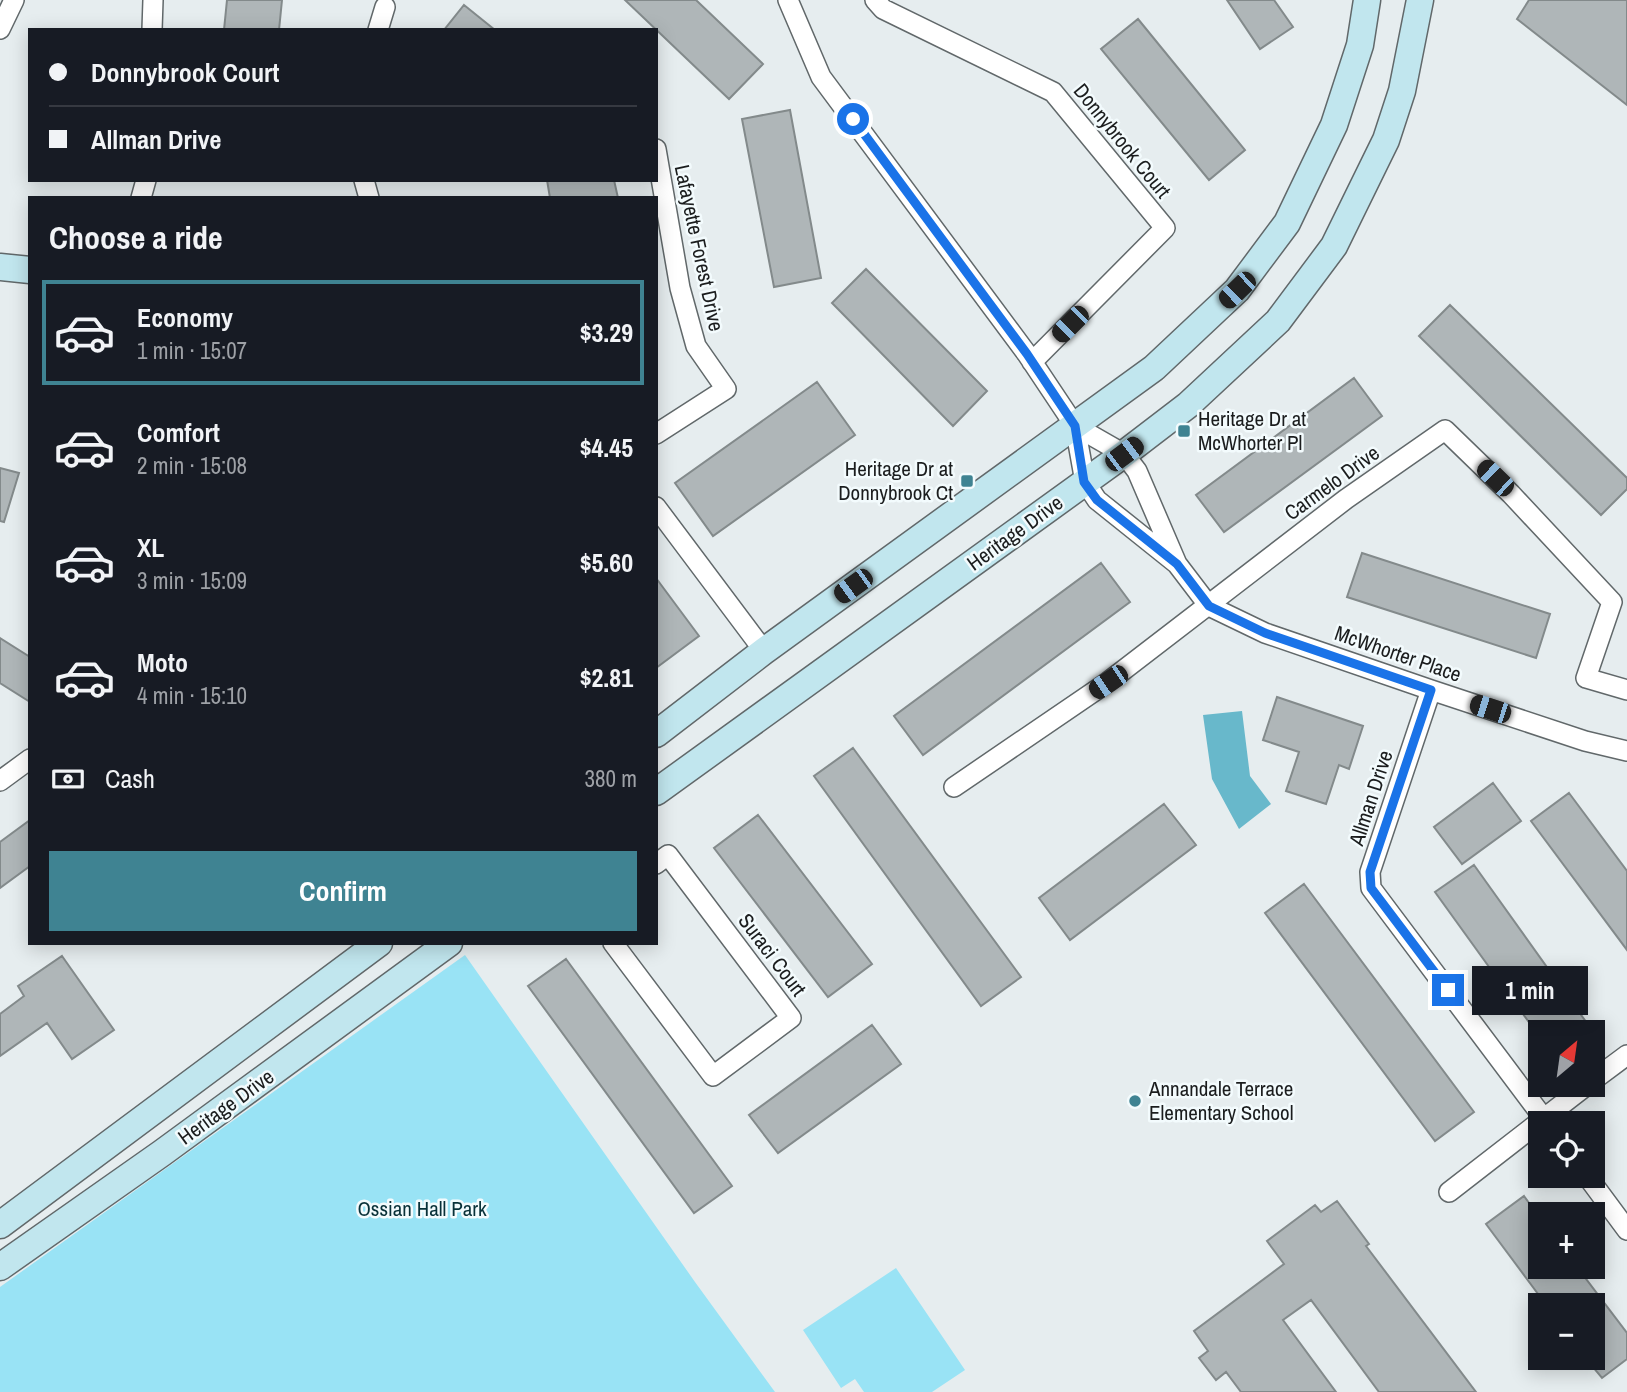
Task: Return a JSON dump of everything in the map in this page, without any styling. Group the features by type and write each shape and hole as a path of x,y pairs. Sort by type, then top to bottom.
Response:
{"street":[{"path":"0,29 13,0"},
{"path":"152,28 153,0"},
{"path":"788,0 821,77 1032,362 1075,426 1084,482"},
{"name":"Donnybrook Court","path":"875,0 883,9 1053,92 1165,228 1032,362"},
{"path":"658,732 764,650 1154,368 1237,290 1287,223 1338,114 1360,45 1367,0"},
{"name":"Heritage Drive","path":"658,791 1124,454 1188,405 1278,321 1334,246 1385,140 1402,91 1420,0"},
{"path":"379,28 384,7"},
{"name":"Lafayette Forest Drive","path":"658,161 680,288 696,346 726,389 658,433"},
{"path":"0,267 28,270"},
{"name":"McWhorter Place","path":"1075,426 1124,454 1137,471 1177,564 1209,606 1265,633 1431,690 1627,751"},
{"name":"Carmelo Drive","path":"954,787 1108,682 1346,499 1446,430 1612,601 1586,678 1627,690"},
{"name":"McWhorter Place","path":"1084,482 1097,500 1177,564"},
{"path":"658,510 764,650"},
{"name":"Allman Drive","path":"1431,690 1370,872 1371,888 1539,1111"},
{"path":"0,781 28,760"},
{"name":"Suraci Court","path":"615,945 713,1076 791,1018 668,855 658,862"},
{"name":"Heritage Drive","path":"0,1225 376,945"},
{"name":"Heritage Drive","path":"0,1267 162,1153 446,945"},
{"path":"1605,1071 1627,1055"},
{"path":"1557,1111 1573,1097"},
{"path":"1449,1192 1528,1133"},
{"path":"1596,1188 1627,1230"}],"green space":[{"name":"Ossian Hall Park","path":"465,955 775,1392 0,1392 0,1287"},
{"path":"896,1268 965,1370 932,1392 864,1392 855,1379 841,1388 803,1330"}],"shaded area":[{"path":"1242,711 1250,776 1271,804 1239,829 1212,779 1203,715"}],"building":[{"path":"227,0 282,0 279,28 224,28"},
{"path":"625,0 696,0 763,64 729,99 658,31 658,28 654,28"},
{"path":"1227,0 1274,0 1293,27 1260,49"},
{"path":"1529,0 1627,0 1627,105 1517,19"},
{"path":"464,5 493,28 446,28"},
{"path":"1138,19 1245,150 1209,180 1101,49"},
{"path":"790,110 821,278 774,287 742,119"},
{"path":"547,182 614,182 618,196 550,196"},
{"path":"866,269 987,391 953,426 832,303"},
{"path":"1450,305 1627,478 1627,489 1601,515 1419,336"},
{"path":"1354,378 1382,416 1224,532 1196,495"},
{"path":"817,382 855,435 713,536 675,483"},
{"path":"0,468 19,473 4,522 0,521"},
{"path":"1362,553 1550,614 1536,658 1347,597"},
{"path":"1101,563 1130,602 923,755 894,716"},
{"path":"658,581 699,636 658,667"},
{"path":"0,638 28,656 28,701 0,683"},
{"path":"1277,697 1363,726 1349,769 1339,765 1326,804 1286,791 1299,752 1263,740"},
{"path":"853,748 1021,977 981,1006 814,776"},
{"path":"1493,783 1521,821 1462,864 1434,827"},
{"path":"1569,793 1627,871 1627,950 1531,821"},
{"path":"1164,804 1196,845 1070,940 1039,898"},
{"path":"758,815 872,964 828,997 714,848"},
{"path":"28,821 28,867 0,888 0,842"},
{"path":"1474,865 1585,1020 1528,1021 1435,892"},
{"path":"1304,884 1474,1112 1435,1141 1265,913"},
{"path":"62,956 114,1030 72,1059 47,1023 0,1056 0,1014 24,996 18,986"},
{"path":"566,959 732,1186 694,1213 528,986"},
{"path":"872,1025 901,1064 778,1153 749,1115"},
{"path":"1524,1196 1528,1202 1528,1279 1586,1279 1597,1293 1537,1293 1486,1224"},
{"path":"1337,1201 1369,1244 1366,1246 1476,1392 1379,1392 1311,1300 1283,1320 1336,1392 1241,1392 1226,1372 1216,1380 1199,1358 1208,1351 1194,1331 1284,1264 1267,1241 1315,1205 1321,1212"},
{"path":"1605,1304 1627,1333 1627,1359 1602,1378 1595,1370 1605,1370"}],"place":[{"name":"Heritage Dr at McWhorter Pl","path":"1184,431"},
{"name":"Heritage Dr at Donnybrook Ct","path":"967,481"},
{"name":"Annandale Terrace Elementary School","path":"1135,1101"}],"route":[{"path":"853,119 1027,354 1075,426 1084,482 1097,500 1177,564 1209,606 1265,633 1431,690 1370,872 1371,888 1448,990"}]}
